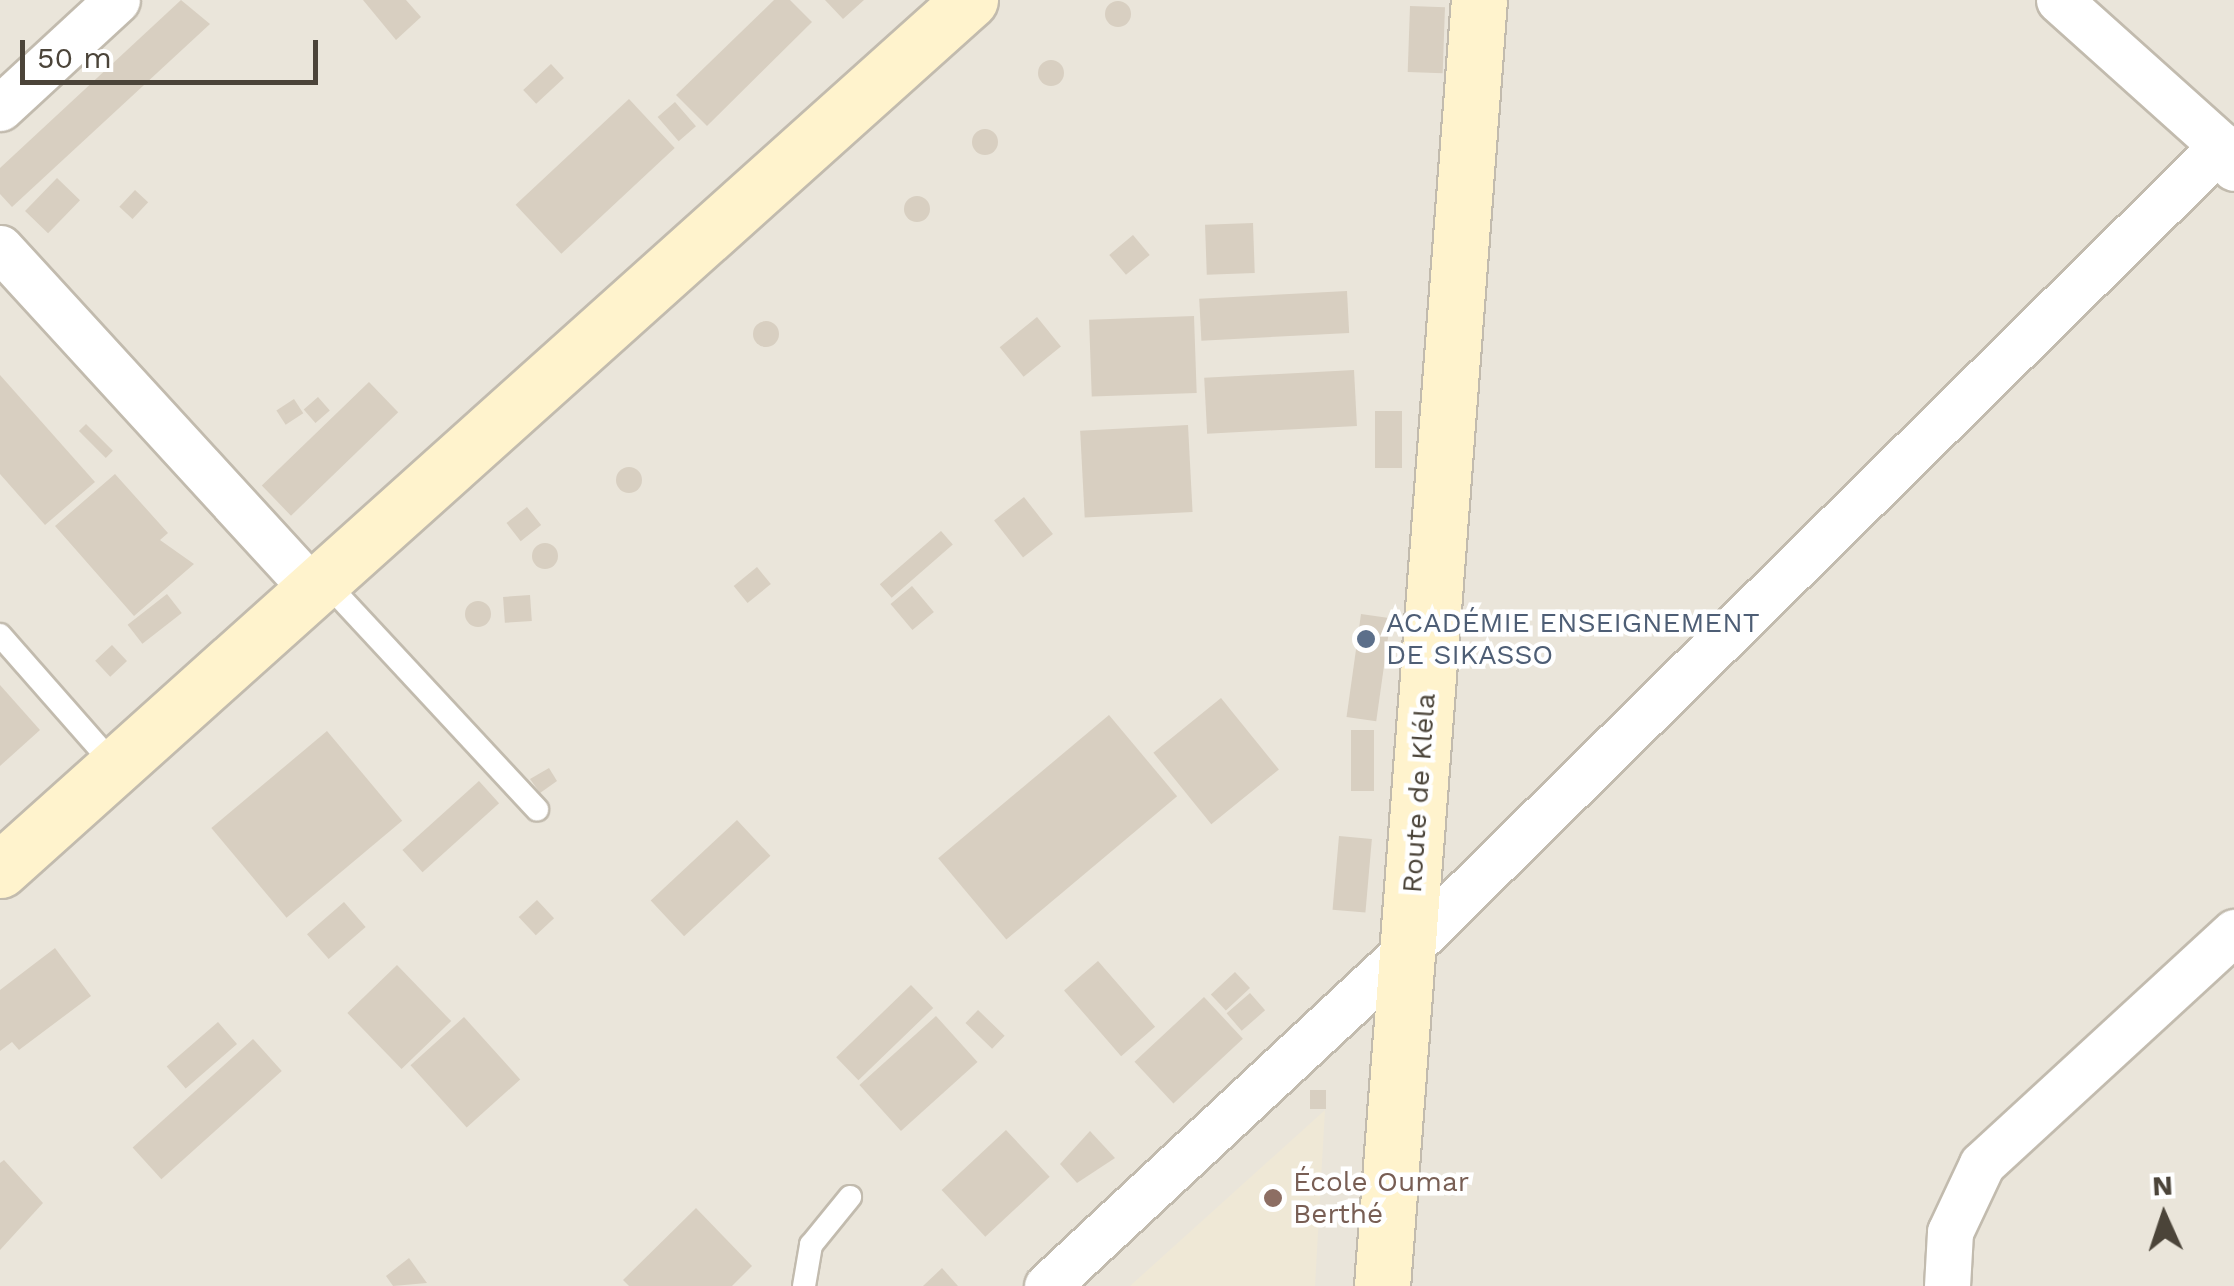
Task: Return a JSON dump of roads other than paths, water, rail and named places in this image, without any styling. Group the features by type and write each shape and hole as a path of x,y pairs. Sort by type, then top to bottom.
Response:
{"street":[{"path":"0,108 117,0"},
{"path":"0,870 970,0"},
{"name":"Route de Kléla","path":"1382,1286 1479,0"},
{"path":"1047,1286 1407,950 2228,157 2059,0"},
{"path":"0,248 317,582"},
{"path":"1947,1286 1950,1232 1982,1164 2234,932"}],"lane":[{"path":"317,582 537,809"},
{"path":"0,635 115,766"},
{"path":"804,1286 811,1245 850,1197"}],"place":[{"name":"ACADÉMIE ENSEIGNEMENT DE SIKASSO","path":"1366,639"},
{"name":"École Oumar Berthé","path":"1273,1198"}]}
